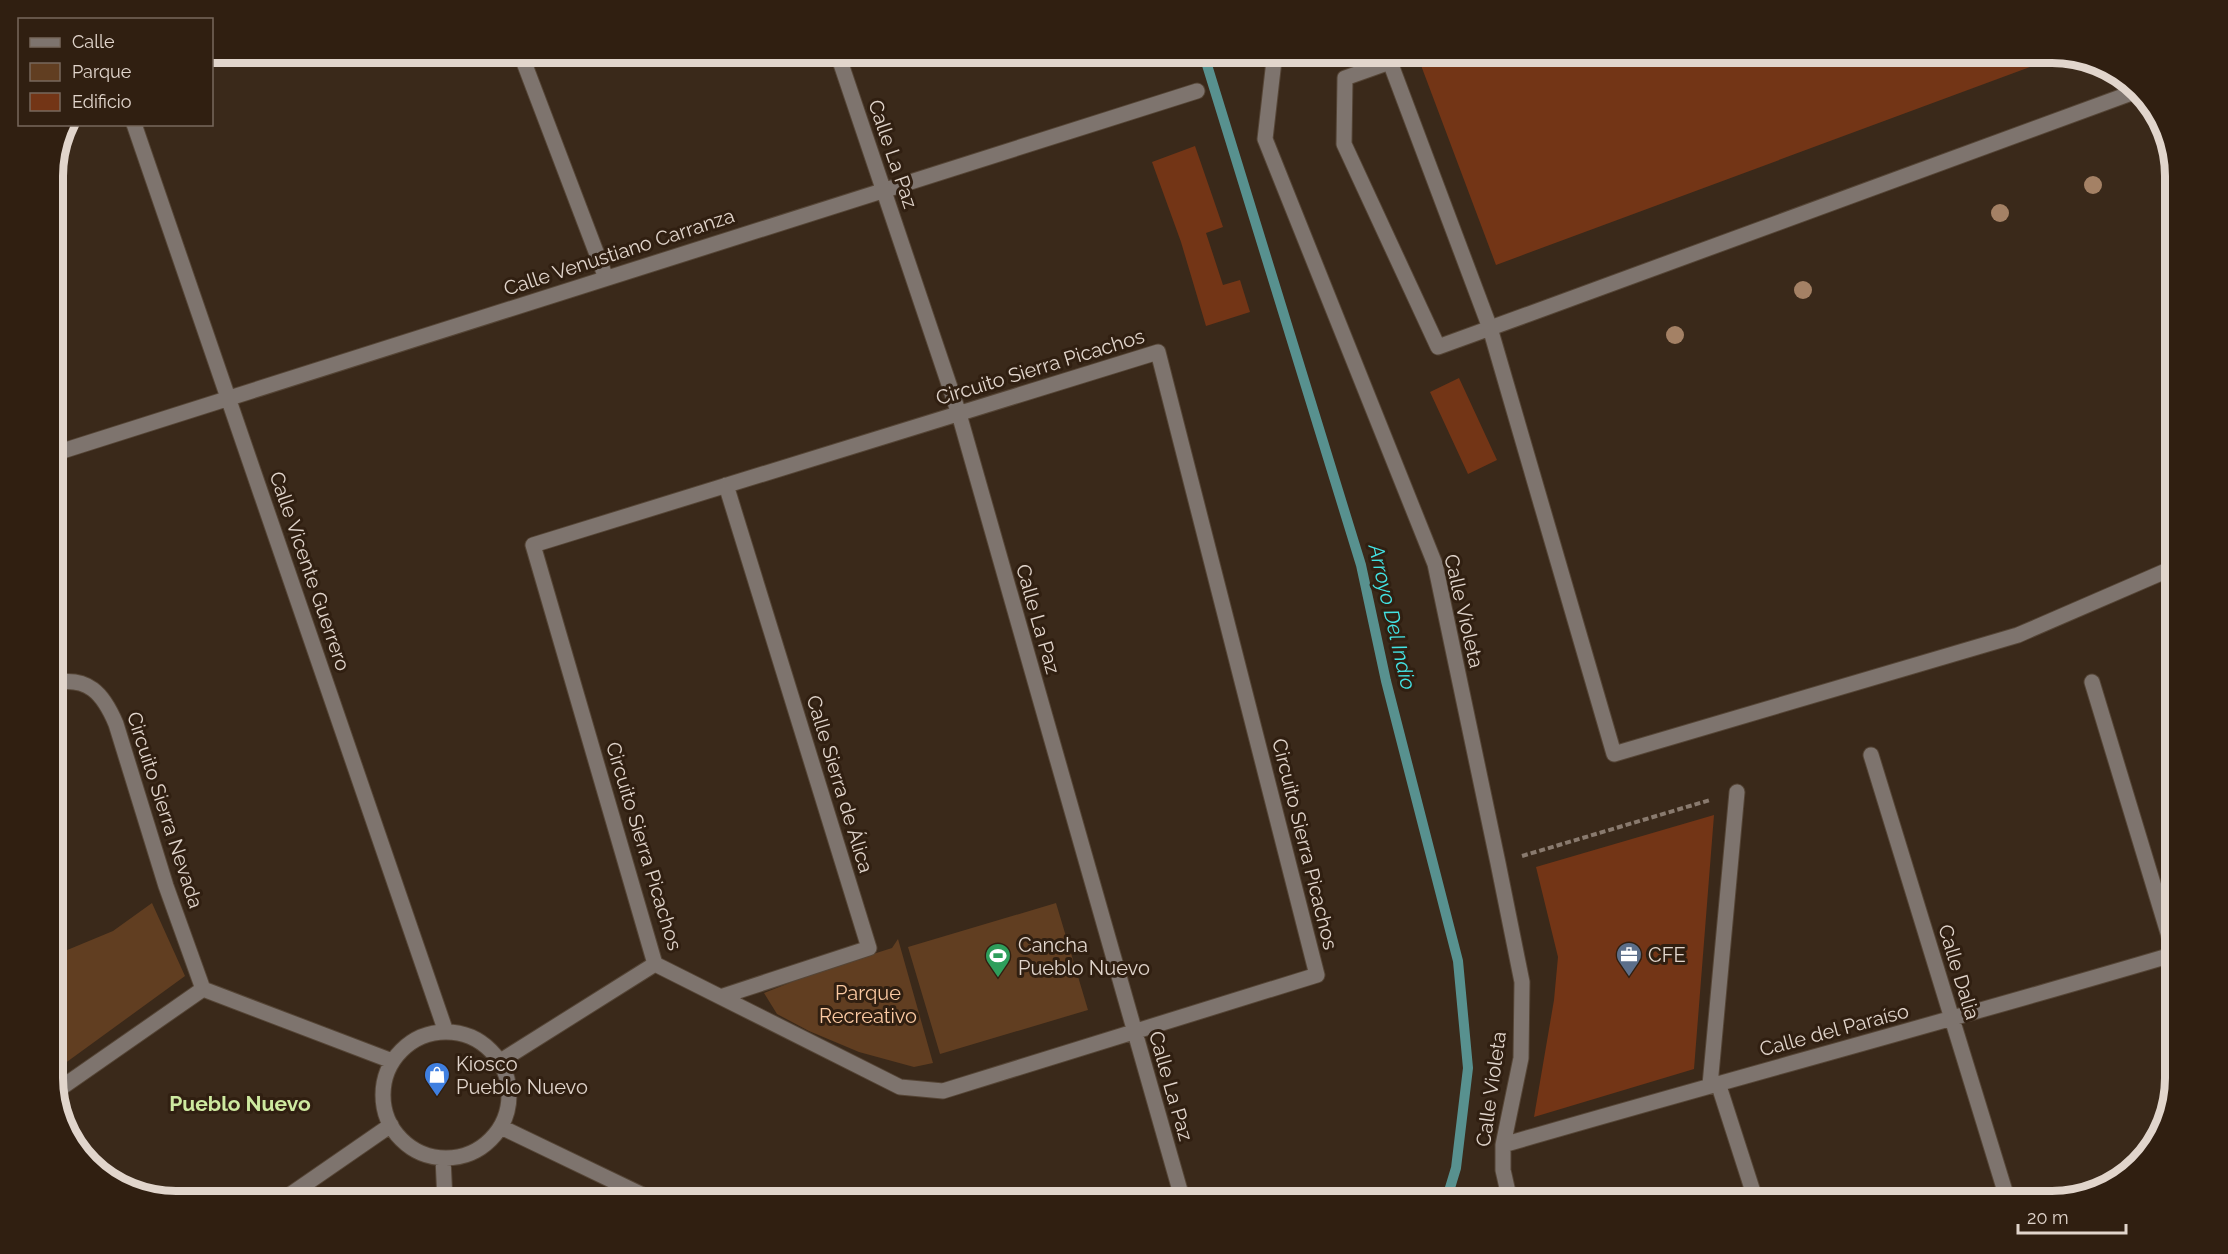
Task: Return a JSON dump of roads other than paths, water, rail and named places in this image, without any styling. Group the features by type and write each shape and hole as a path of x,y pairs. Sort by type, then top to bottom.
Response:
{"street":[{"path":"524,63 606,278"},
{"name":"Calle La Paz","path":"841,63 958,414 1180,1191"},
{"name":"Calle Violeta","path":"1274,63 1265,139 1435,564 1498,863 1522,982 1521,1058 1503,1145 1503,1170 1508,1191"},
{"path":"1387,63 1346,78 1344,144 1438,347 2130,94"},
{"path":"1390,63 1490,328 1614,754 2018,635 2165,571"},
{"name":"Calle Venustiano Carranza","path":"63,451 1197,91"},
{"name":"Calle Vicente Guerrero","path":"135,126 446,1032"},
{"name":"Circuito Sierra Picachos","path":"1158,352 1317,975 943,1090 900,1087 723,996 655,964 533,544 726,485 1158,352"},
{"name":"Calle Sierra de Álica","path":"723,996 869,948 726,485"},
{"name":"Circuito Sierra Nevada","path":"63,681 87,684 108,703 166,886 203,988"},
{"path":"2092,682 2165,922"},
{"name":"Calle Dalia","path":"1871,755 2005,1191"},
{"path":"1737,792 1714,1084 1752,1191"},
{"name":"Calle del Paraíso","path":"1503,1145 2165,958"},
{"path":"499,1062 655,964"},
{"path":"63,1086 203,988 392,1061"},
{"path":"446,1032 462,1034 489,1049 499,1062 506,1077 509,1094 507,1111 501,1127 490,1141 476,1151 460,1157 443,1158 412,1149 400,1139 391,1125 383,1104 384,1082 392,1061 406,1045 425,1035 446,1032"},
{"path":"296,1191 391,1125"},
{"path":"501,1127 632,1191"},
{"path":"443,1158 444,1191"}],"waterway":[{"name":"Arroyo Del Indio","path":"1206,63 1361,565 1386,681 1458,961 1468,1068 1456,1168 1449,1191"}],"place":[{"name":"CFE","path":"1629,978"},
{"name":"Cancha Pueblo Nuevo","path":"998,979"},
{"name":"Kiosco Pueblo Nuevo","path":"437,1098"}],"district":[{"name":"Pueblo Nuevo","path":"240,1104"}],"park label":[{"name":"Parque Recreativo","path":"868,1004"}]}
